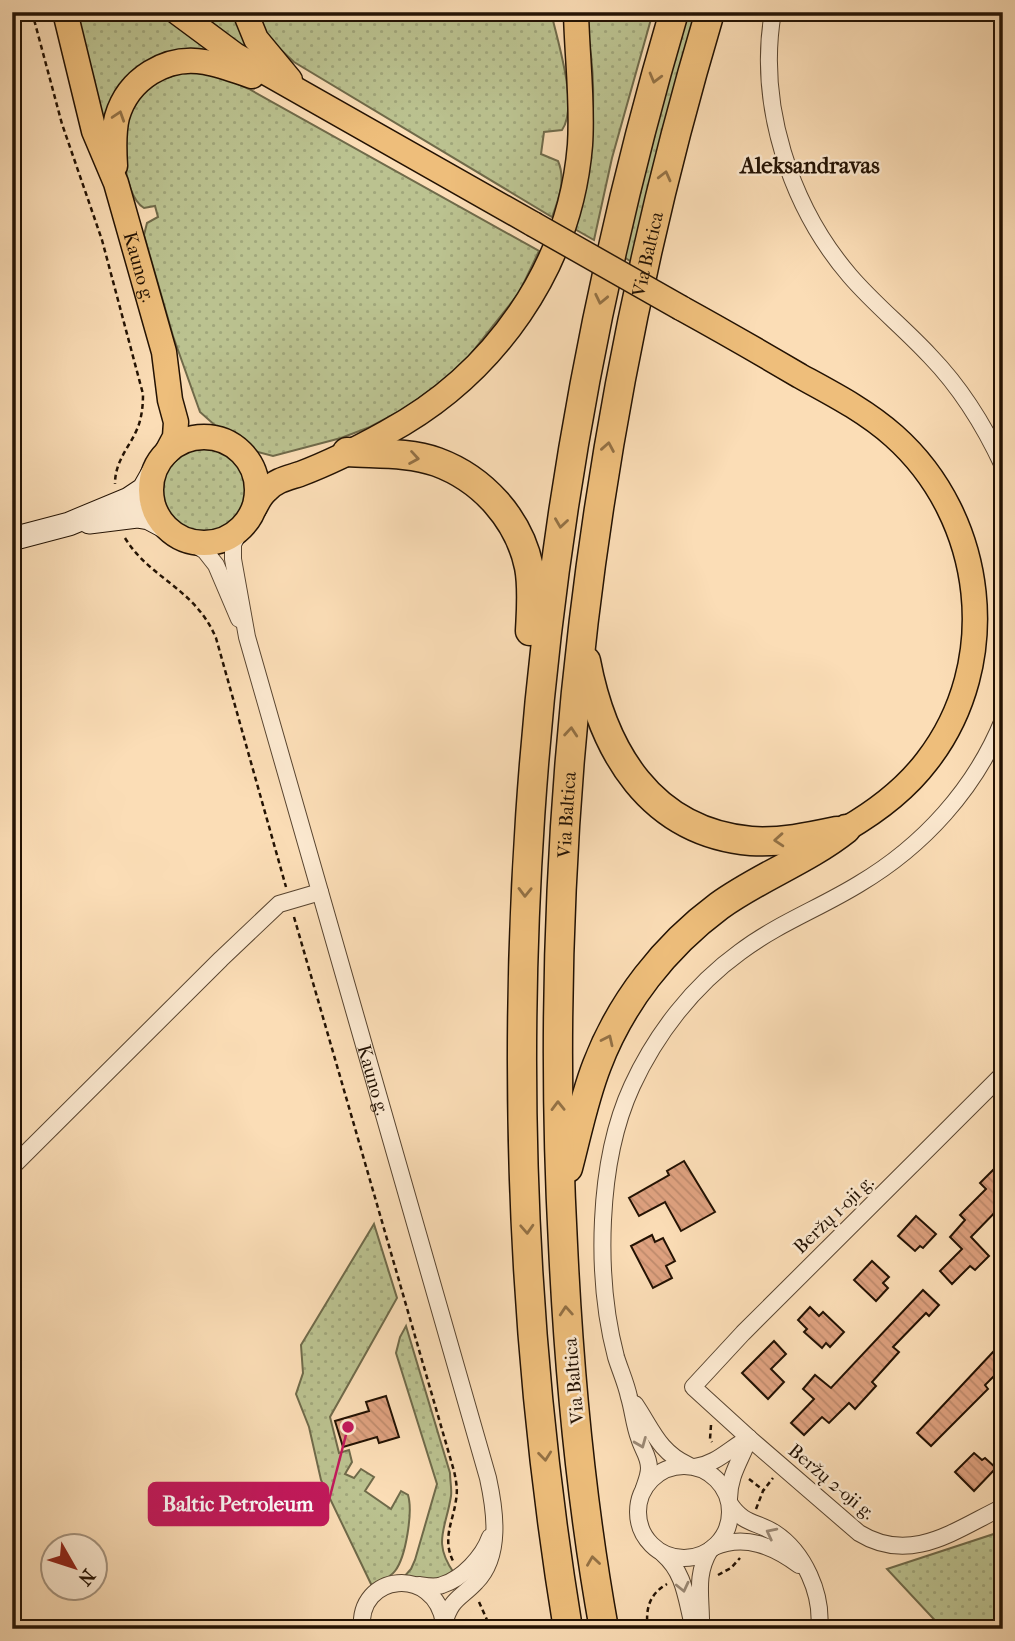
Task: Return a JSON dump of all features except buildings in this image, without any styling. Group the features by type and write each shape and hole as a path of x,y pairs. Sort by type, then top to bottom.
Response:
{"highway":[{"name":"Via Baltica","path":"568,1629 548,1491 540,1409 531,1304 524,1161 522,1049 529,824 550,601 584,384 632,162 674,12"},
{"name":"Via Baltica","path":"604,1629 585,1501 573,1388 560,1199 557,1021 567,784 581,635 607,450 633,313 666,170 710,12"},
{"path":"346,452 412,456 459,472 498,502 517,534 529,567 532,598 524,744 529,824"},
{"path":"581,635 590,681 609,739 632,777 658,803 703,830 751,841 799,838 846,829"},
{"path":"560,1199 597,1065 610,1034 648,975 677,943 719,906 746,888 825,846 846,829"}],"main road":[{"path":"65,12 94,131 116,183"},
{"path":"177,12 235,55 874,419 929,475 943,495 964,541 972,579 976,618 969,671 953,719 927,761 911,780 870,814 846,829"},
{"path":"245,12 256,39 299,92"},
{"path":"560,12 580,81"},
{"path":"12,539 119,511 149,517 176,536 191,542 219,542 232,536 267,490 282,478 299,474 411,419 457,385 500,341 523,309 553,254 570,202 580,146 576,12"},
{"path":"116,183 114,131 117,116 133,87 145,75 159,68 174,62 205,62 299,92"},
{"name":"Kauno g.","path":"116,183 164,352 170,400 176,422 175,437 167,452"},
{"name":"Kauno g.","path":"164,352 192,414 202,428 218,439"},
{"path":"119,511 129,499 144,489 167,452 182,442 200,437 218,439 259,462 273,464 346,452"},
{"path":"241,452 256,478 257,492 249,517"},
{"path":"153,473 150,487 152,501 164,526"}],"street":[{"path":"773,12 770,48 773,108 788,168 810,219 850,276 929,356 961,393 1003,466"},
{"name":"Kauno g.","path":"249,517 233,544 233,559 247,637 493,1500 491,1557 482,1575 453,1601 444,1626"},
{"name":"Kauno g.","path":"191,542 205,551 216,565 247,637"},
{"path":"694,1629 682,1580 675,1565 650,1543 642,1531 638,1517 639,1502 649,1471 648,1458 638,1437 609,1319 603,1207 612,1146 631,1088 644,1062 675,1014 713,973 739,952 784,923 875,874 906,852 929,830 967,785 1003,720"},
{"path":"12,1167 279,904 320,892"},
{"name":"Beržų 1-oji g.","path":"694,1387 743,1333 1003,1074"},
{"name":"Beržų 2-oji g.","path":"694,1387 859,1533 875,1543 887,1546 918,1545 1003,1507"},
{"path":"629,1396 672,1458 716,1478 738,1516 772,1531 796,1551 819,1606 819,1629"},
{"path":"644,1488 664,1470 677,1466 710,1465 729,1449 749,1438"},
{"path":"701,1629 702,1599 699,1578 702,1564 728,1528 729,1482 749,1438"},
{"path":"360,1626 369,1599 378,1590 398,1583 443,1585 473,1564 484,1549 493,1524"},
{"path":"661,1552 686,1558 699,1556 729,1541 746,1541 785,1554 805,1569"},
{"path":"417,1585 437,1600 444,1626"}],"path":[{"path":"32,12 62,124 102,240 143,394 143,410 138,426 117,465 115,479 125,538 133,551 196,604 208,620 216,638 454,1471 457,1499 447,1532 451,1558 460,1573"},
{"path":"648,1629 646,1616 656,1592 663,1586 682,1580"},
{"path":"470,1588 491,1629"}],"green space":[{"path":"76,12 162,12 185,33 224,57 179,52 106,136"},
{"path":"199,12 235,12 251,53"},
{"path":"254,12 551,12 568,90 567,119 562,130 544,132 541,154 558,161 560,168 559,196 552,217 294,62 265,35"},
{"path":"583,12 653,12 612,158 594,240 573,228 590,154 592,127 591,60"},
{"path":"687,12 699,12 633,263 621,255"},
{"path":"187,71 223,77 249,89 539,251 519,293 458,370 404,409 370,427 341,438 273,456 254,451 237,437 218,428 200,412 173,336 144,235 147,223 158,217 155,206 144,208 136,200 127,175 124,143 129,115 144,91 163,79"},
{"path":"203,446 228,453 240,465 247,490 240,515 228,527 203,534 178,527 166,515 159,490 166,465 178,453"},
{"path":"374,1224 397,1298 330,1417 339,1453 349,1450 352,1462 345,1474 354,1478 361,1469 374,1477 365,1491 391,1509 401,1491 408,1495 408,1534 399,1564 390,1576 372,1586 321,1480 309,1427 296,1394 303,1373 301,1345"},
{"path":"406,1326 450,1473 451,1496 442,1544 447,1562 454,1573 443,1579 403,1578 415,1560 437,1484 396,1353"},
{"path":"1003,1531 1003,1629 943,1629 887,1569"}],"place":[{"name":"Baltic Petroleum","path":"348,1427"}],"district":[{"name":"Aleksandravas","path":"810,165"}]}
